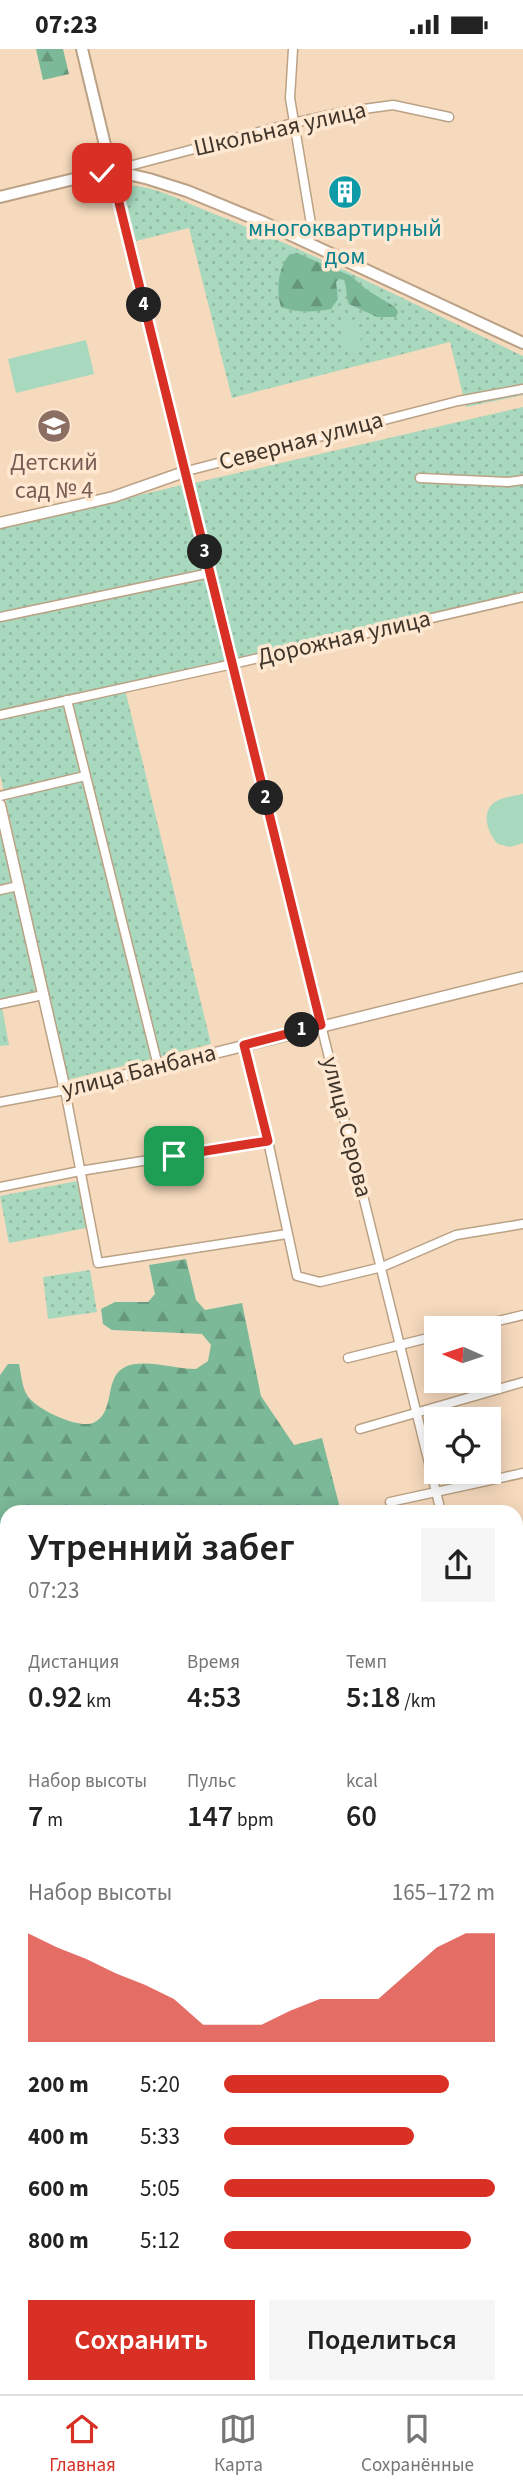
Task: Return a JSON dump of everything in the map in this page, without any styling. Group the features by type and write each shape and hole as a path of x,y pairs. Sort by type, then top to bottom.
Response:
{"main road":[{"name":"улица Серова","path":"82,49 111,170"},
{"name":"Школьная улица","path":"0,197 111,170 149,179 187,191 308,243 523,343"}],"street":[{"path":"293,49 290,98 312,230 308,243"},
{"name":"Школьная улица","path":"111,170 349,111 393,105 449,117"},
{"name":"улица Серова","path":"111,170 439,1505"},
{"name":"Северная улица","path":"0,523 113,497 187,471 458,401 523,389"},
{"path":"419,478 508,482 523,480"},
{"path":"0,617 210,573"},
{"name":"Дорожная улица","path":"0,715 523,597"},
{"path":"67,700 159,1066"},
{"path":"0,796 85,776"},
{"path":"0,804 65,1090 98,1263 287,1234"},
{"path":"0,890 18,886"},
{"name":"улица Банбана","path":"0,1103 65,1090 523,977"},
{"path":"0,1004 43,995"},
{"path":"244,1045 297,1276 320,1282 382,1267 456,1235 523,1224"},
{"path":"0,1187 80,1171 268,1141"},
{"path":"501,1320 523,1315"},
{"path":"348,1358 424,1339"},
{"path":"360,1429 523,1383"},
{"path":"390,1502 523,1473"}],"green space":[{"path":"36,49 63,49 69,74 43,80"},
{"path":"126,186 145,187 165,193 284,243 523,356 523,395 466,407 450,342 232,398 189,228 136,241 124,192"},
{"path":"297,253 351,276 367,290 395,307 398,312 396,317 377,317 349,304 344,280 339,279 336,282 338,299 331,309 306,311 281,307 278,287 280,273 289,255"},
{"path":"356,319 363,350 348,353 341,323"},
{"path":"86,340 94,374 16,393 8,359"},
{"path":"523,407 523,593 238,659 194,483"},
{"path":"182,485 226,662 124,685 211,1044 67,1080 0,774 0,528"},
{"path":"523,794 523,843 510,847 498,844 487,823 490,806 498,800"},
{"path":"0,827 37,993 0,1001"},
{"path":"2,1007 9,1045 0,1046 0,1008"},
{"path":"77,1181 86,1228 9,1243 0,1196"},
{"path":"186,1259 196,1300 205,1310 242,1303 261,1396 294,1445 322,1438 339,1505 0,1505 0,1375 8,1364 19,1364 27,1395 39,1406 57,1416 86,1424 93,1423 105,1411 115,1378 119,1371 127,1366 152,1364 196,1369 208,1361 211,1345 202,1334 112,1330 103,1324 101,1309 115,1302 148,1302 155,1294 149,1265"},
{"path":"90,1270 97,1312 48,1319 43,1277"}],"place":[{"name":"многоквартирный дом","path":"345,192"},
{"name":"Детский сад № 4","path":"54,426"}],"route":[{"path":"102,173 111,170 321,1025 244,1045 268,1141 174,1156"}]}
